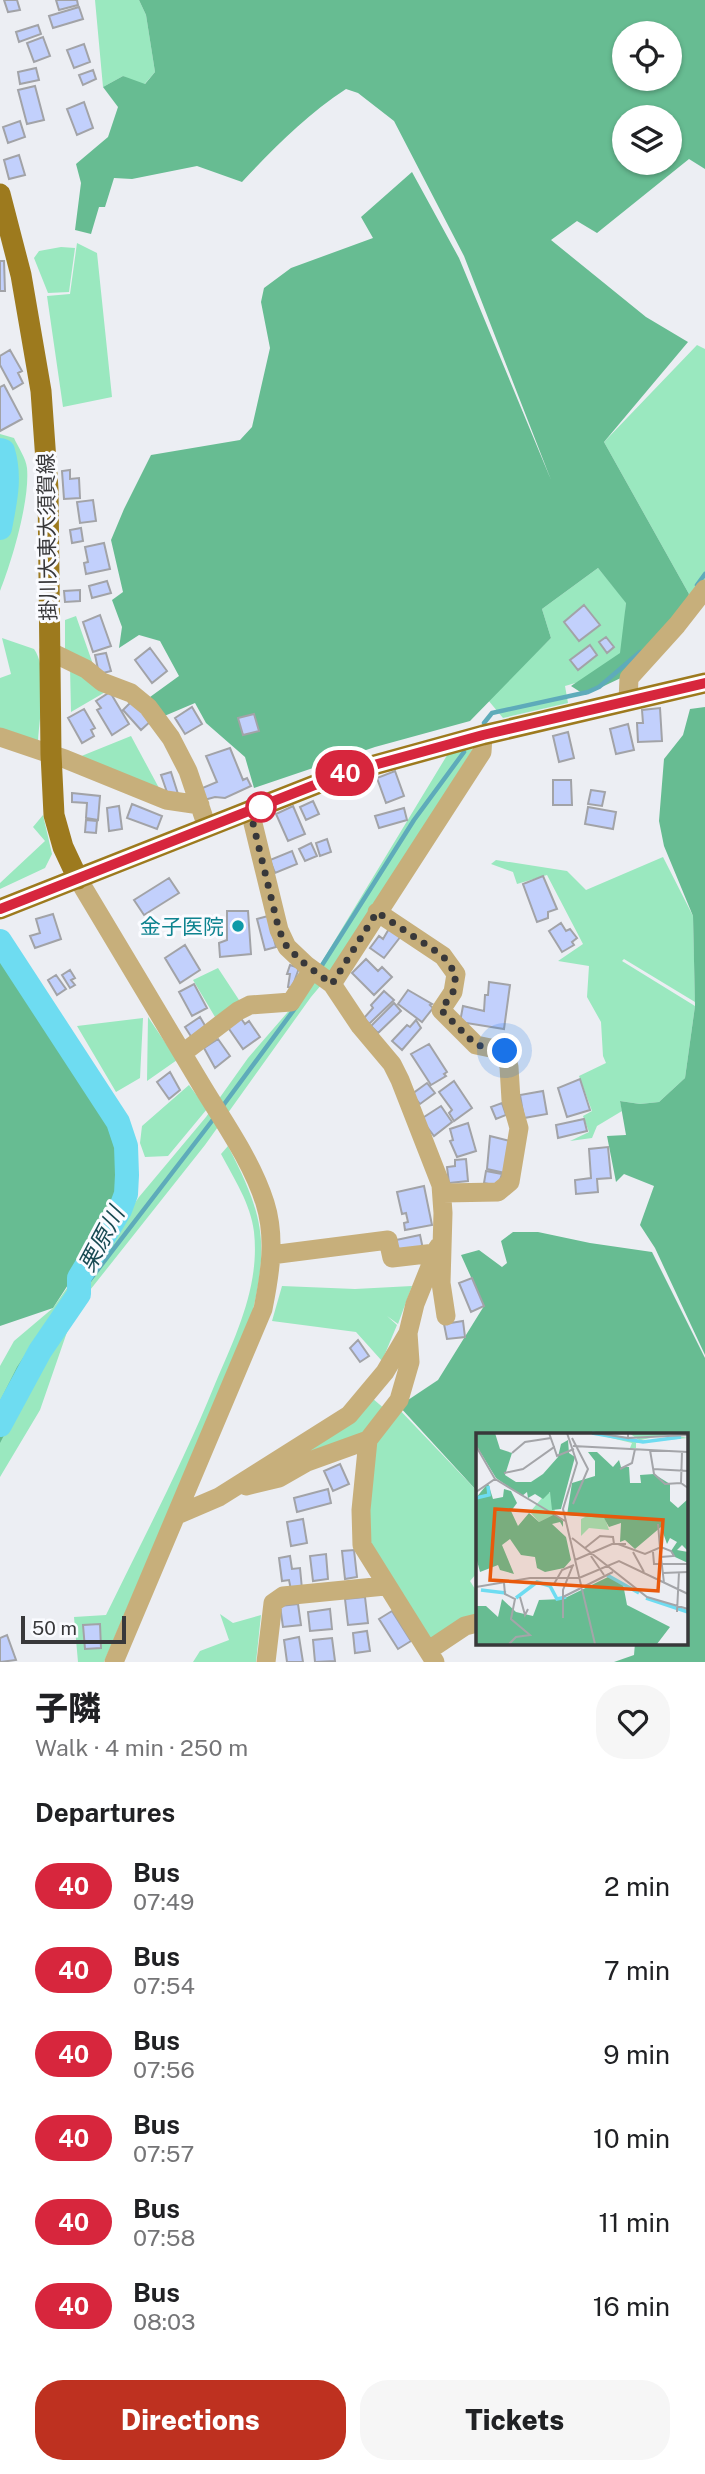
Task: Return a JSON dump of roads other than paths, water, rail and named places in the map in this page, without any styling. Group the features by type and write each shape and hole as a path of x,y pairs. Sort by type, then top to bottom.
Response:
{"main road":[{"name":"掛川大東大須賀線","path":"0,194 21,275 41,391 48,489 54,815 63,847 78,879"},
{"path":"0,909 345,773 483,735 703,686"}],"street":[{"path":"628,701 629,678 705,589"},
{"path":"50,651 86,669 102,682 131,693 148,706 172,738 188,771 207,827"},
{"path":"183,1054 238,1011 250,1005 291,1002 321,976 377,912 482,752 483,735"},
{"path":"0,737 51,754 166,800 200,805"},
{"path":"250,811 279,930 287,947 321,976 392,1064 439,1176 443,1193 438,1245 446,1316"},
{"path":"78,879 224,1121 255,1178 271,1231 271,1255 263,1309 114,1662"},
{"path":"377,912 443,956 456,974 453,992 441,1010 476,1045 505,1051 509,1067 511,1100 519,1128 510,1182 498,1192 443,1193"},
{"path":"271,1255 388,1240 392,1258 438,1245"},
{"path":"177,1516 219,1497 349,1415 385,1372 408,1333 415,1304 438,1245"},
{"path":"408,1333 410,1362 399,1400 368,1440 361,1510 362,1545 385,1586 432,1656 465,1626 476,1623"},
{"path":"230,1489 279,1478 307,1462 368,1440"},
{"path":"266,1662 273,1603 283,1596 385,1586"}],"waterway":[{"name":"栗原川","path":"0,450 3,451 7,480 0,528"},
{"path":"697,585 705,574"},
{"path":"484,723 492,713 588,692 599,687 640,652"},
{"path":"319,970 414,820 464,752"},
{"name":"栗原川","path":"0,941 118,1122 126,1146 127,1175 126,1194 120,1210 79,1278 79,1294 40,1351 0,1425"},
{"path":"222,1107 296,1007"},
{"path":"79,1294 215,1117"}],"place":[{"name":"金子医院","path":"238,926"}]}
